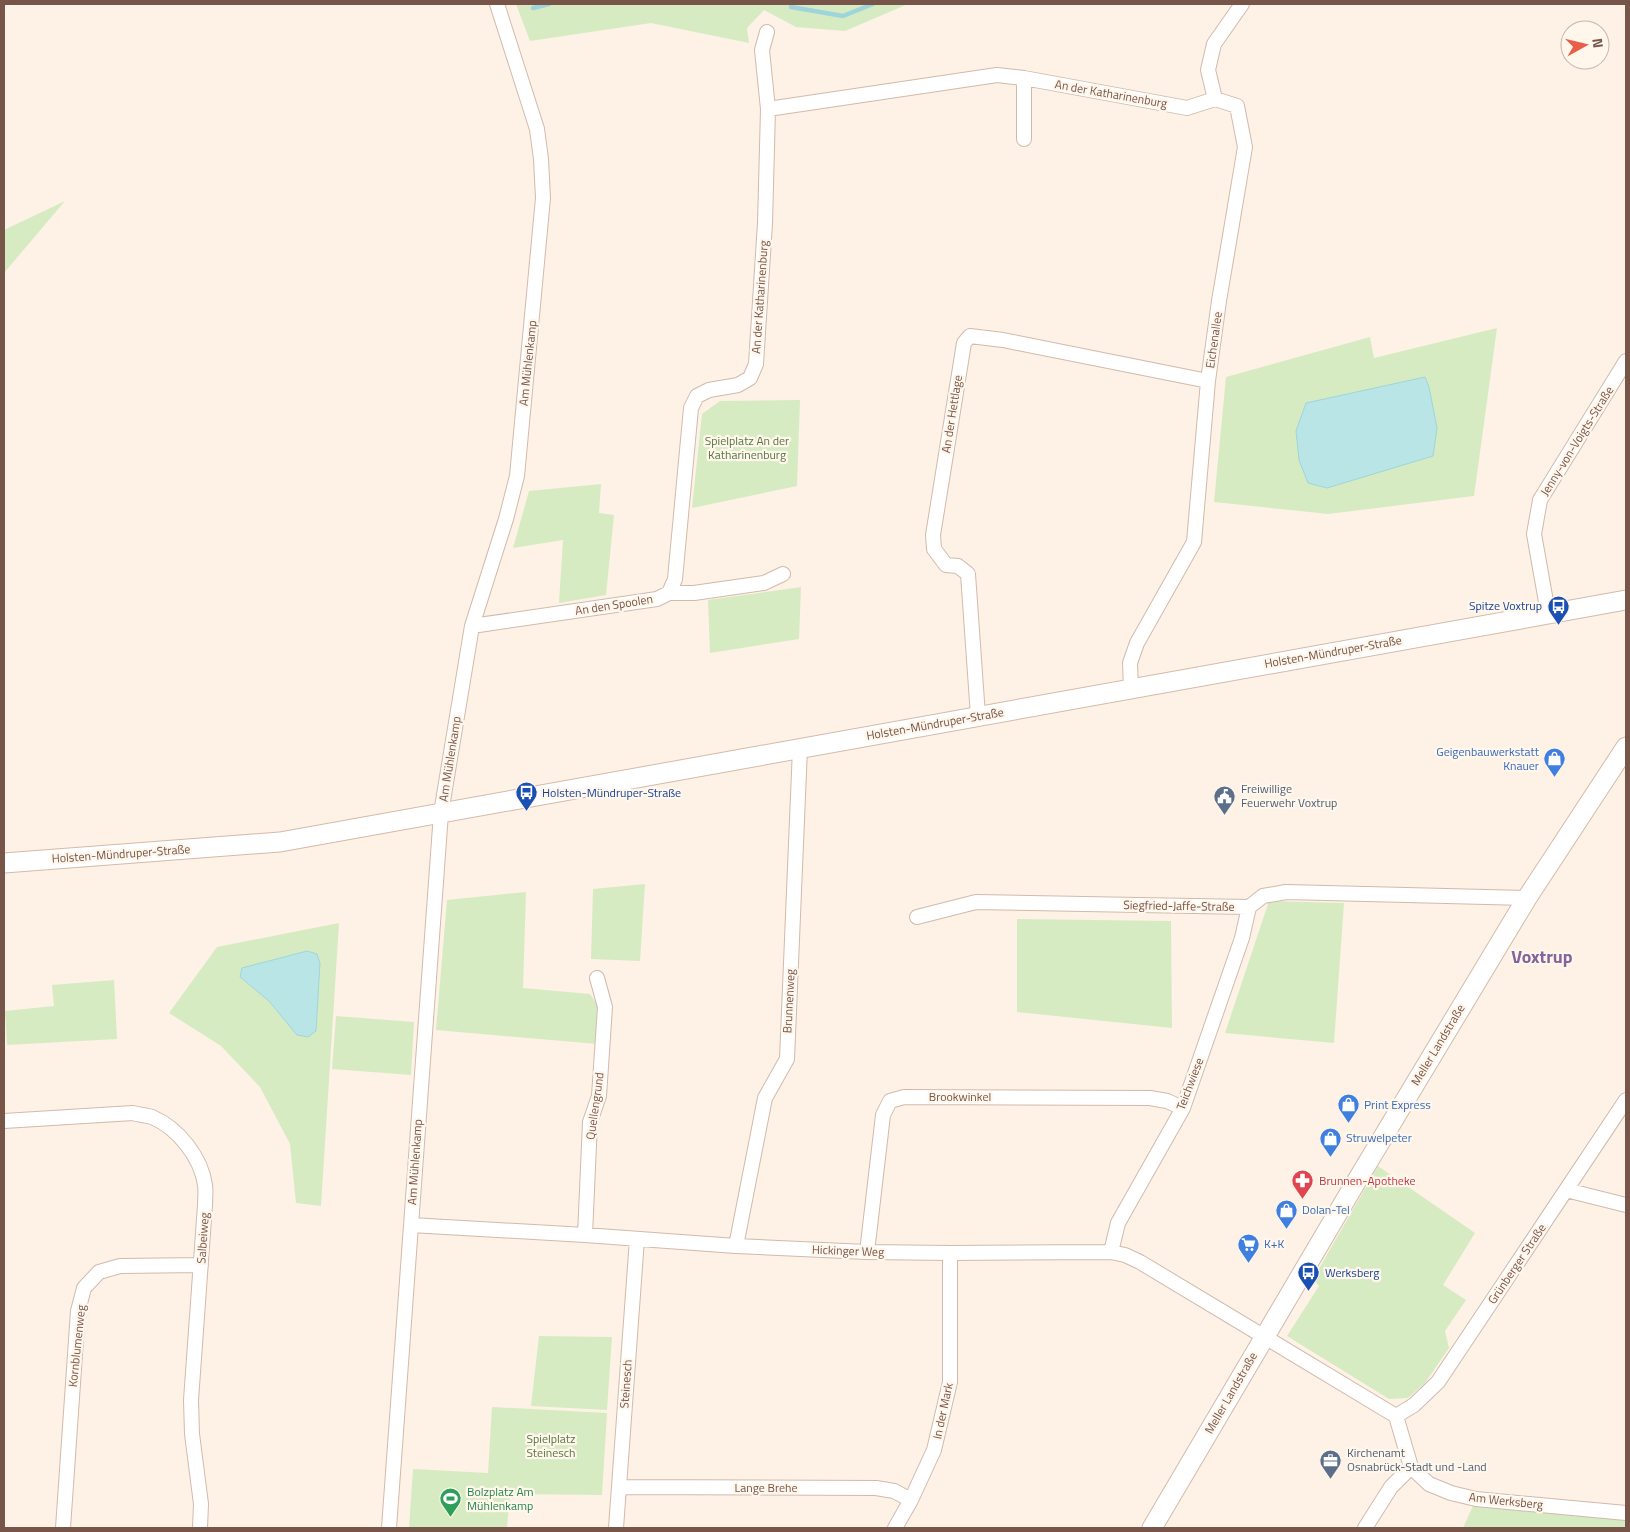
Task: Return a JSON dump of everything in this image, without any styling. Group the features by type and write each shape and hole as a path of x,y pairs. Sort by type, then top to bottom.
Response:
{"street":[{"name":"Am Mühlenkamp","path":"389,1528 441,814 472,626 506,519 517,476 543,198 537,129 497,4"},
{"path":"1215,99 1208,70 1214,44 1242,4"},
{"name":"An der Katharinenburg","path":"669,593 675,579 690,408 697,396 709,390 738,385 750,378 756,364 765,223 768,109 762,50 768,32"},
{"name":"An der Katharinenburg","path":"768,109 997,75 1024,78 1187,108 1215,99"},
{"path":"1024,78 1024,139"},
{"name":"Eichenallee","path":"1131,688 1130,663 1137,642 1194,542 1208,381 1219,301 1245,146 1237,106 1215,99"},
{"name":"An der Hettlage","path":"978,716 968,574 958,566 946,565 934,549 933,535 964,343 970,336 1002,340 1208,381"},
{"name":"Jenny-von-Voigts-Straße","path":"1548,613 1534,534 1540,500 1626,361"},
{"name":"An den Spoolen","path":"472,626 657,599 669,593 694,593 764,583 783,574"},
{"name":"Holsten-Mündruper-Straße","path":"4,863 280,842 1626,600"},
{"name":"Meller Landstraße","path":"1152,1528 1527,898 1626,747"},
{"name":"Brunnenweg","path":"736,1246 765,1098 786,1059 800,748"},
{"name":"Siegfried-Jaffe-Straße","path":"917,917 976,902 1249,907 1263,896 1286,892 1527,898"},
{"name":"Teichwiese","path":"1111,1252 1118,1223 1183,1108 1242,938 1249,907"},
{"name":"Quellengrund","path":"585,1235 590,1122 599,1096 605,1007 597,978"},
{"name":"Brookwinkel","path":"867,1252 883,1115 890,1101 904,1097 1150,1098 1167,1101 1183,1108"},
{"name":"Grünberger Straße","path":"1396,1416 1414,1405 1438,1382 1626,1100"},
{"name":"Salbeiweg","path":"4,1120 133,1113 151,1117 169,1127 190,1148 200,1168 205,1185 205,1205 191,1400 192,1434 201,1504 200,1528"},
{"path":"1566,1190 1626,1204"},
{"name":"Hickinger Weg","path":"411,1225 736,1246 867,1252 1111,1252 1126,1255 1140,1262 1265,1336"},
{"name":"Steinesch","path":"616,1528 637,1239"},
{"name":"In der Mark","path":"895,1528 911,1500 934,1450 950,1382 950,1253"},
{"name":"Kornblumenweg","path":"63,1528 78,1311 84,1288 99,1272 120,1266 201,1265"},
{"path":"1265,1336 1396,1416 1411,1467 1391,1487 1365,1528"},
{"name":"Am Werksberg","path":"1411,1467 1429,1484 1452,1493 1476,1499 1626,1513"},
{"name":"Lange Brehe","path":"619,1487 876,1488 894,1491 911,1500"}],"green space":[{"path":"516,4 908,4 845,31 796,27 764,10 747,28 749,43 651,23 530,41"},
{"path":"65,201 4,273 4,230"},
{"path":"1497,328 1474,496 1328,514 1214,502 1226,377 1370,337 1374,358"},
{"name":"Spielplatz An der Katharinenburg","path":"800,400 797,486 692,508 702,414 720,401"},
{"path":"601,484 599,513 614,515 606,595 559,603 563,540 513,548 529,491"},
{"path":"801,587 799,639 710,653 708,600"},
{"path":"645,884 640,961 591,959 593,889"},
{"path":"526,892 523,988 590,994 598,1006 597,1044 436,1030 447,900"},
{"path":"1269,901 1344,903 1334,1043 1225,1033"},
{"path":"1017,919 1171,921 1172,1028 1017,1012"},
{"path":"339,923 321,1206 296,1203 290,1144 260,1087 221,1046 169,1013 217,947"},
{"path":"114,980 117,1039 7,1045 5,1011 54,1006 52,985"},
{"path":"336,1016 414,1022 411,1075 332,1069"},
{"path":"1378,1166 1475,1233 1443,1285 1466,1300 1445,1331 1449,1348 1425,1383 1408,1398 1389,1399 1287,1336 1319,1286 1313,1279"},
{"path":"539,1336 612,1337 607,1410 531,1406"},
{"name":"Spielplatz Steinesch","path":"492,1407 607,1413 602,1495 510,1494 507,1528 409,1528 413,1469 488,1473"},
{"path":"1476,1499 1626,1513 1626,1528 1463,1528"}],"water":[{"path":"1425,377 1429,387 1437,428 1433,456 1327,488 1308,483 1299,460 1296,431 1306,403"},
{"path":"307,951 317,954 320,963 316,1031 308,1037 297,1035 269,1001 240,977 242,968"}],"waterway":[{"path":"533,8 549,4"},
{"path":"791,7 843,16 873,4"}],"place":[{"name":"Spitze Voxtrup","path":"1558,625"},
{"name":"Geigenbauwerkstatt Knauer","path":"1555,778"},
{"name":"Holsten-Mündruper-Straße","path":"526,812"},
{"name":"Freiwillige Feuerwehr Voxtrup","path":"1225,815"},
{"name":"Print Express","path":"1348,1124"},
{"name":"Struwelpeter","path":"1330,1157"},
{"name":"Brunnen-Apotheke","path":"1303,1200"},
{"name":"Dolan-Tel","path":"1286,1229"},
{"name":"K+K","path":"1248,1263"},
{"name":"Werksberg","path":"1309,1292"},
{"name":"Kirchenamt Osnabrück-Stadt und -Land","path":"1331,1479"},
{"name":"Bolzplatz Am Mühlenkamp","path":"451,1518"}],"district":[{"name":"Voxtrup","path":"1542,957"}]}
